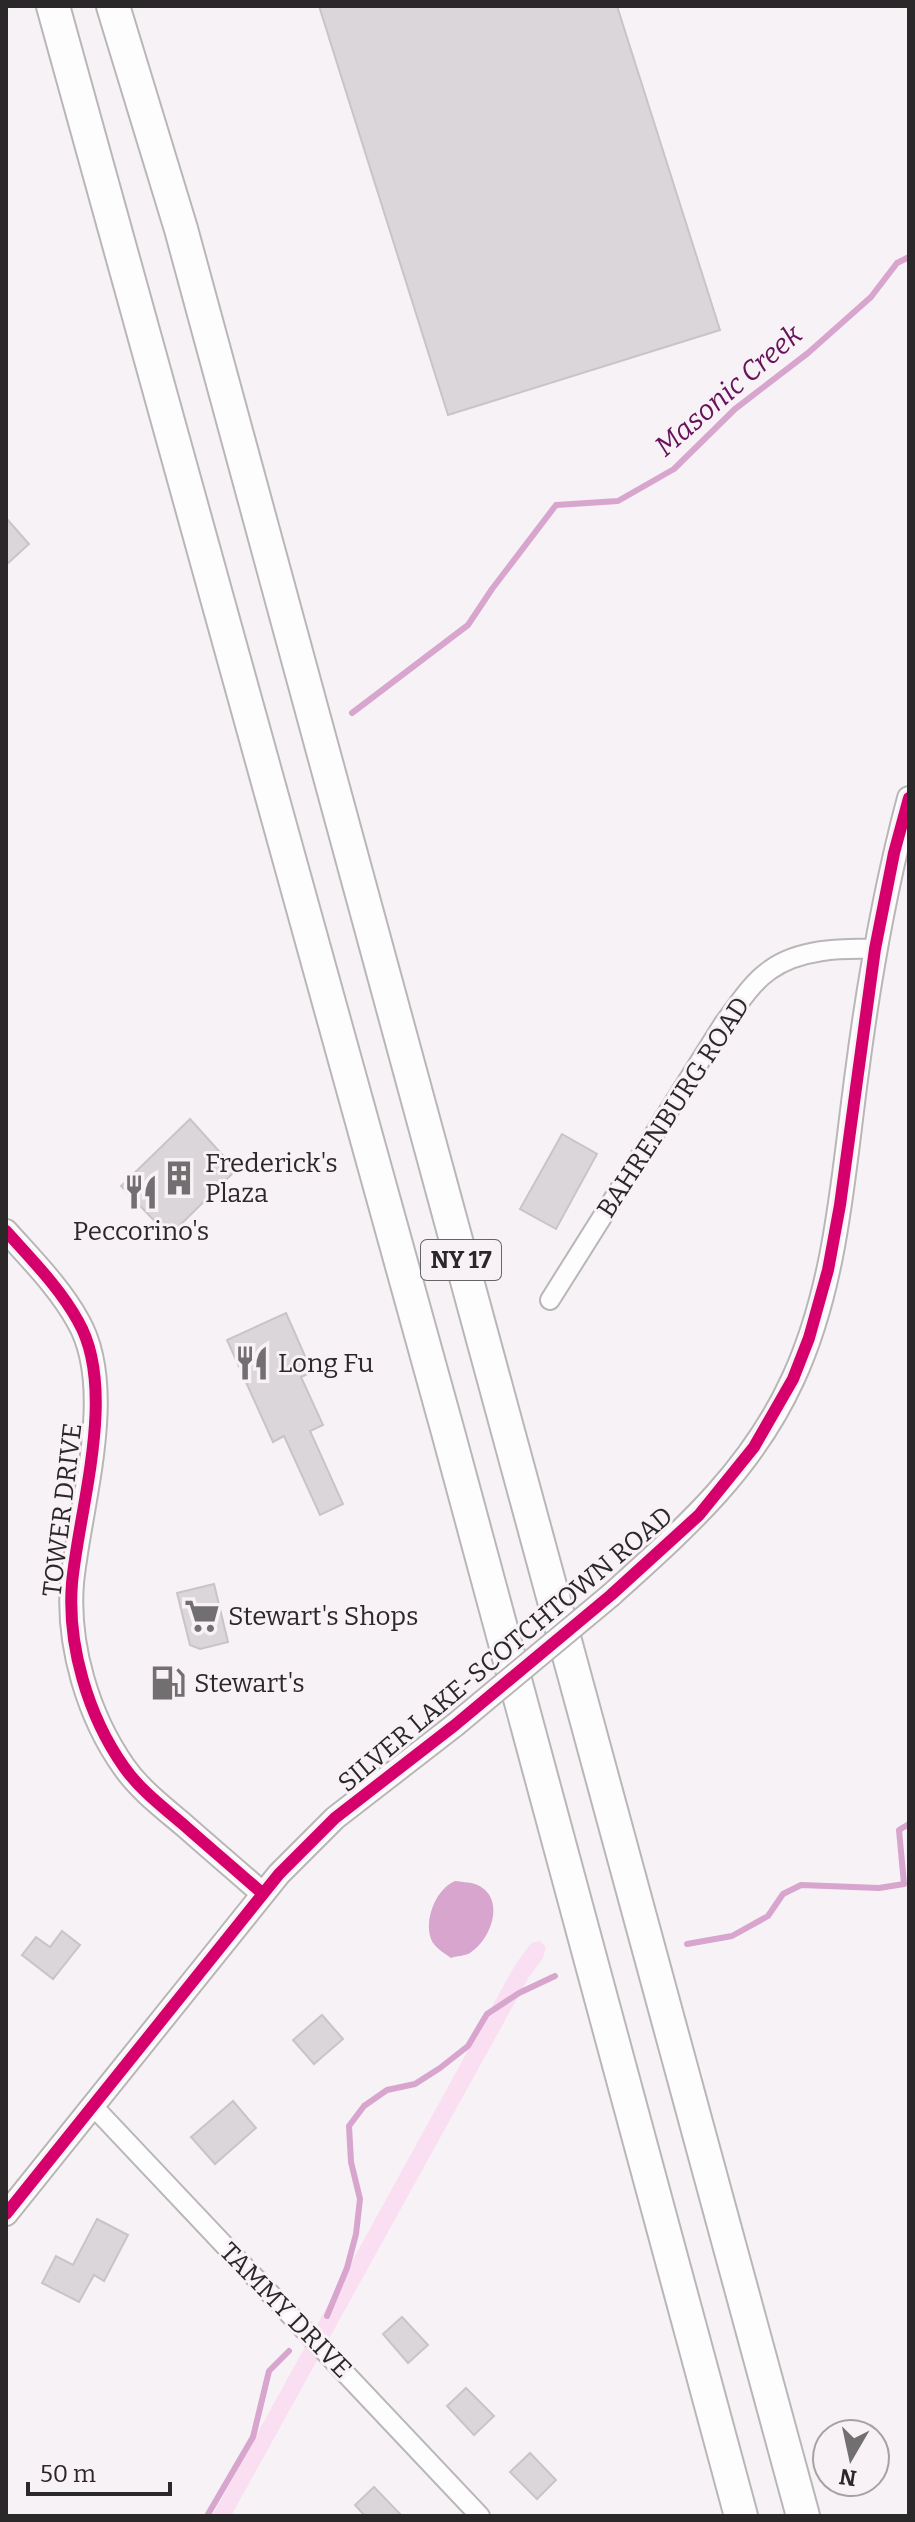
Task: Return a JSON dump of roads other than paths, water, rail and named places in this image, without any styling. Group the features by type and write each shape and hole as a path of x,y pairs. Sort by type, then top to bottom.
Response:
{"highway":[{"name":"NY 17","path":"53,6 436,1386 741,2516"},
{"name":"NY 17","path":"113,6 181,229 803,2516"}],"street":[{"name":"SILVER LAKE-SCOTCHTOWN ROAD","path":"6,2214 263,1894 335,1818 455,1725 611,1595 699,1515 730,1480 768,1425 793,1379 809,1338 828,1270 840,1205 875,949 894,853 909,798"},
{"name":"BAHRENBURG ROAD","path":"550,1300 724,1023 755,983 771,969 791,960 838,948 875,949"},
{"name":"TOWER DRIVE","path":"6,1231 45,1275 79,1322 92,1358 96,1412 72,1586 72,1629 87,1694 125,1768 151,1797 263,1894"},
{"name":"TAMMY DRIVE","path":"92,2105 480,2516"}],"waterway":[{"name":"Masonic Creek","path":"352,713 468,625 556,505 618,501 674,469 735,409 808,353 871,297 897,263 909,257"},
{"path":"687,1944 732,1936 768,1916 783,1894 801,1885 879,1888 904,1884 899,1830 909,1824"},
{"path":"327,2316 347,2268 356,2234 360,2199 351,2162 349,2126 364,2106 387,2090 415,2084 468,2046 487,2014 519,1993 555,1976"},
{"path":"207,2516 253,2437 269,2371 289,2351"}],"place":[{"name":"Frederick's Plaza","path":"179,1178"},
{"name":"Peccorino's","path":"141,1192"},
{"name":"Long Fu","path":"252,1363"},
{"name":"Stewart's Shops","path":"202,1616"},
{"name":"Stewart's","path":"168,1683"}]}
